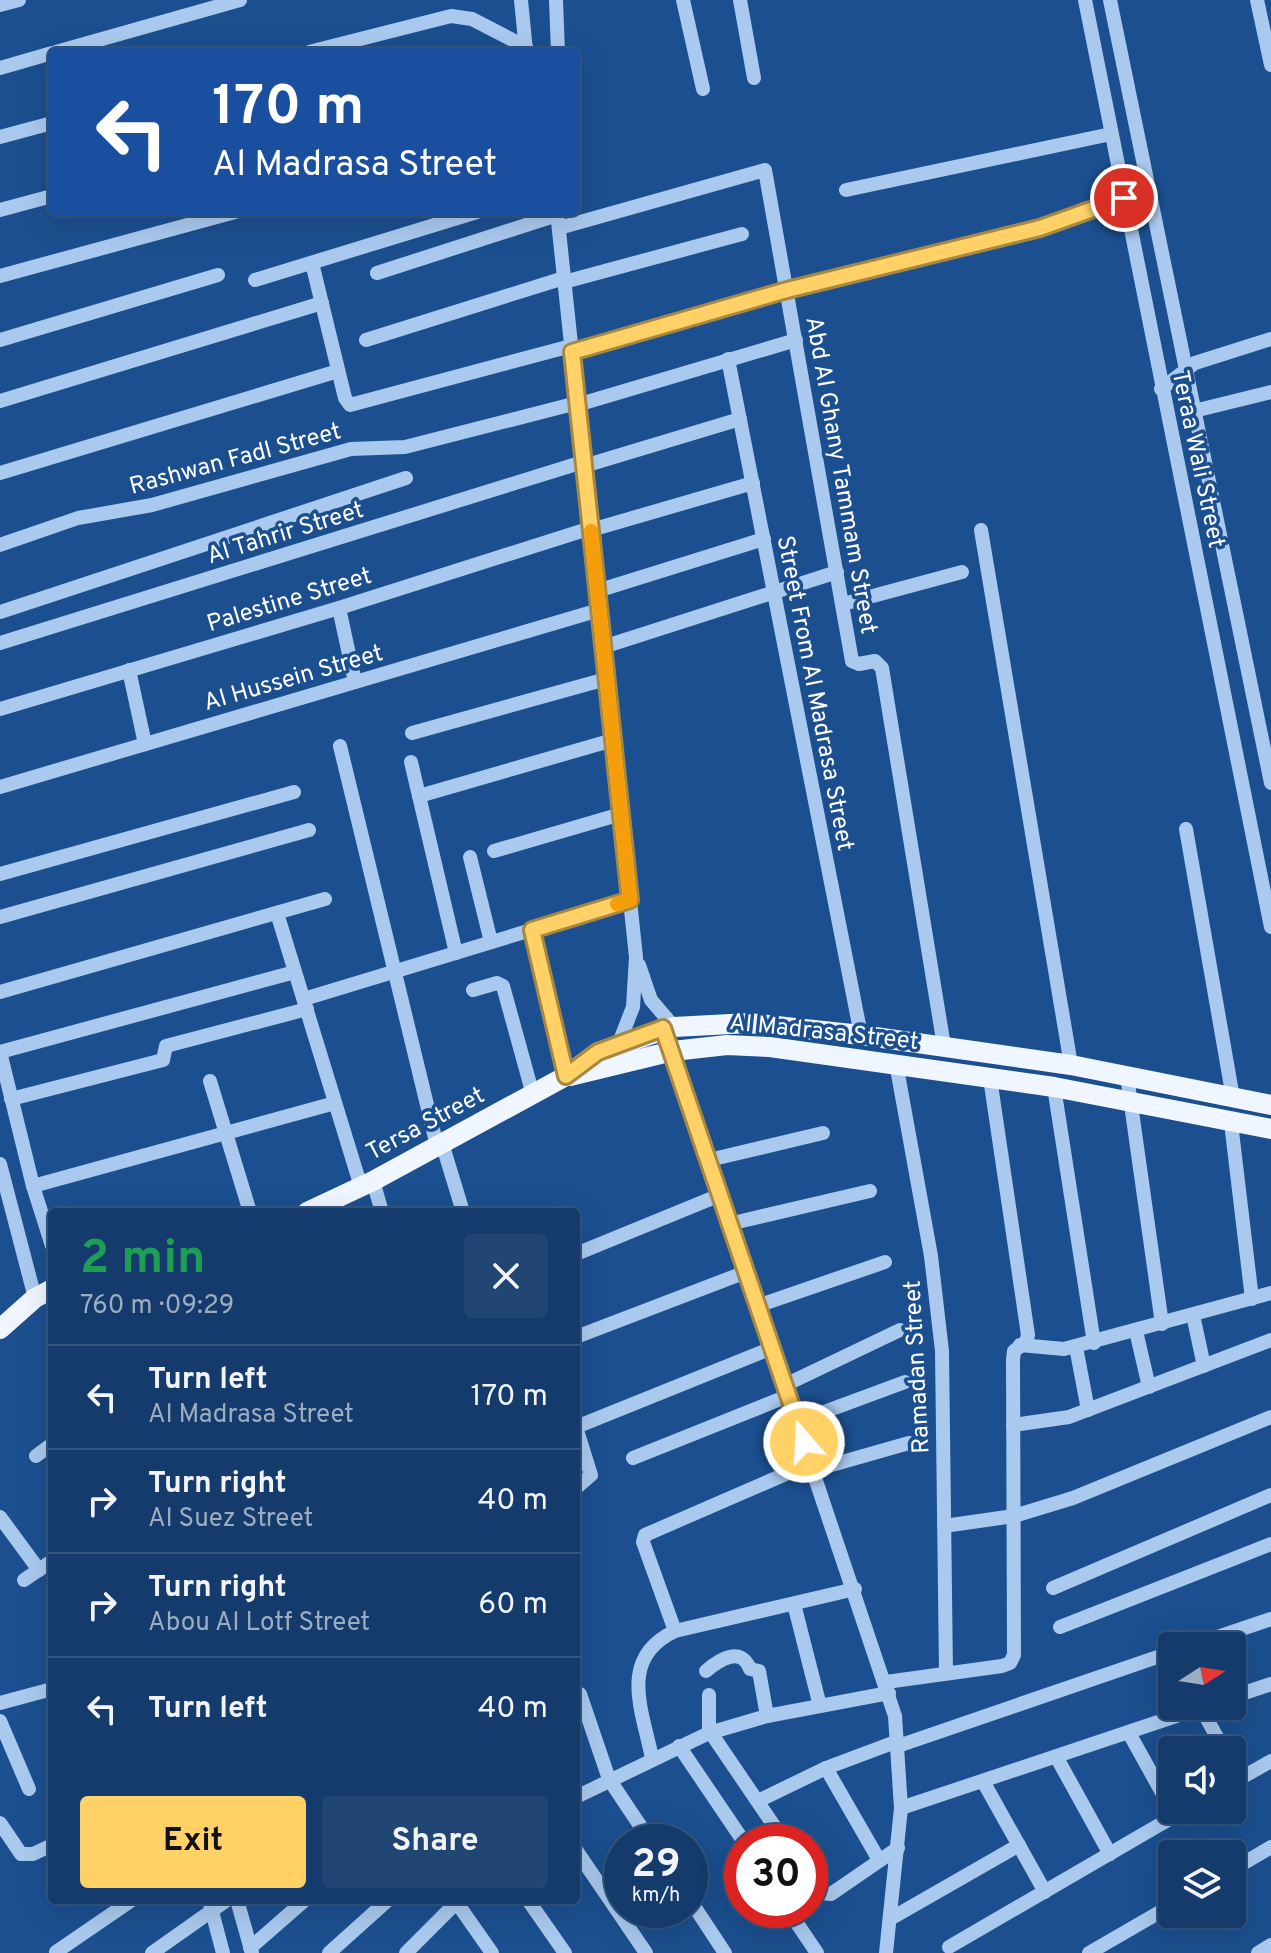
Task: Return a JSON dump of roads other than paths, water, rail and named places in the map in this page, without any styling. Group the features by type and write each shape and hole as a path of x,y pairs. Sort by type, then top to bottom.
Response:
{"main road":[{"name":"Al Madrasa Street","path":"566,1076 598,1052 668,1028 749,1023 861,1035 1071,1065 1271,1105"},
{"name":"Al Madrasa Street","path":"566,1076 673,1051 750,1045 1054,1087 1271,1129"},
{"name":"Tersa Street","path":"319,1208 566,1076"},
{"path":"0,1329 44,1294"}],"street":[{"path":"0,5 19,0"},
{"path":"68,48 240,0"},
{"path":"521,0 526,48"},
{"path":"556,0 558,48"},
{"path":"683,0 703,89"},
{"path":"740,0 754,78"},
{"name":"Teraa Wali Street","path":"1085,0 1271,927"},
{"name":"Teraa Wali Street","path":"1110,0 1271,783"},
{"path":"1257,0 1271,65"},
{"path":"325,48 451,16 472,19 523,48"},
{"path":"0,68 48,54"},
{"path":"0,137 48,124"},
{"path":"846,190 1111,134"},
{"name":"Abd Al Ghany Tammam Street","path":"580,213 765,170 852,661 859,664 875,661 882,668 944,1046"},
{"path":"0,210 48,197"},
{"path":"312,263 346,402 355,405 787,290 1040,228 1124,198"},
{"path":"1128,218 1153,214"},
{"path":"0,276 220,216"},
{"path":"255,280 464,216"},
{"path":"377,273 558,218 636,957 633,1007 619,1043"},
{"path":"366,340 564,280 742,234"},
{"path":"0,340 218,275"},
{"path":"0,401 322,303"},
{"path":"1161,389 1195,363 1271,339"},
{"name":"Rashwan Fadl Street","path":"0,545 78,518 152,505 351,449 405,447 577,404 796,340"},
{"name":"Street From Al Madrasa Street","path":"728,359 861,1035"},
{"path":"0,473 338,371"},
{"path":"1194,411 1271,392"},
{"name":"Al Tahrir Street","path":"0,643 740,419"},
{"path":"0,612 406,478"},
{"name":"Palestine Street","path":"0,709 591,529 753,483"},
{"path":"981,530 1071,1065"},
{"path":"597,591 764,539"},
{"path":"603,647 837,572"},
{"path":"843,604 962,572"},
{"path":"339,608 355,682"},
{"name":"Al Hussein Street","path":"0,787 599,610"},
{"path":"129,670 145,744"},
{"path":"412,733 606,679"},
{"path":"419,796 613,740"},
{"path":"340,746 440,1144 462,1208"},
{"path":"411,762 456,953"},
{"path":"0,874 294,792"},
{"path":"494,851 621,814"},
{"path":"1186,829 1233,1098"},
{"path":"0,917 309,830"},
{"path":"470,857 491,942"},
{"path":"0,992 325,899"},
{"path":"11,1099 163,1060 166,1046 305,1004 395,971 630,900"},
{"path":"277,913 335,1103 380,1208"},
{"path":"532,930 566,1076"},
{"path":"636,957 651,1000 668,1028 729,1224 888,1687 898,1743 901,1808 886,1953"},
{"path":"48,1233 0,1052 295,972"},
{"path":"473,990 497,983 503,986 533,1095"},
{"name":"Ramadan Street","path":"896,1063 937,1306 944,1396 946,1672"},
{"path":"1127,1076 1128,1103 1162,1324"},
{"path":"580,1795 710,1733 946,1672 1010,1663 1014,1655 1013,1360 1014,1351 1028,1335 990,1078"},
{"path":"210,1081 249,1208"},
{"path":"1054,1087 1094,1343"},
{"path":"33,1186 335,1103"},
{"path":"1231,1123 1252,1299"},
{"path":"709,1160 823,1133"},
{"path":"1,1173 44,1294"},
{"path":"729,1224 870,1191"},
{"path":"580,1252 720,1195"},
{"path":"757,1306 885,1262"},
{"path":"580,1335 746,1272"},
{"path":"1020,1345 1059,1350 1076,1347 1271,1293"},
{"path":"1193,1315 1204,1366"},
{"path":"633,1458 786,1390 900,1330"},
{"path":"1136,1331 1149,1387"},
{"path":"1013,1425 1069,1417 1271,1340"},
{"path":"1076,1347 1088,1410"},
{"path":"580,1425 772,1348"},
{"path":"797,1422 905,1382"},
{"path":"944,1526 1014,1516 1073,1498 1271,1417"},
{"path":"580,1440 591,1475 580,1485"},
{"path":"675,1631 643,1542 645,1535 813,1466 909,1443"},
{"path":"36,1456 48,1447"},
{"path":"1053,1588 1271,1495"},
{"path":"0,1517 39,1570"},
{"path":"1060,1627 1271,1544"},
{"path":"24,1580 48,1564"},
{"path":"652,1758 638,1686 639,1668 646,1651 659,1638 675,1631 855,1589"},
{"path":"794,1604 820,1706"},
{"path":"1232,1632 1271,1619"},
{"path":"706,1671 725,1657 740,1656 747,1660 750,1669 759,1671 767,1716"},
{"path":"758,1801 826,1768 1158,1657"},
{"path":"1246,1692 1271,1684"},
{"path":"0,1703 48,1690"},
{"path":"580,1694 609,1779 639,1824"},
{"path":"709,1695 710,1733 773,1824"},
{"path":"901,1808 1166,1720"},
{"path":"0,1721 29,1789"},
{"path":"1129,1733 1158,1778"},
{"path":"679,1746 732,1824"},
{"path":"1057,1758 1110,1854"},
{"path":"1246,1775 1271,1761"},
{"path":"826,1768 879,1860"},
{"path":"984,1783 1045,1892"},
{"path":"0,1823 21,1854 33,1854 48,1847"},
{"path":"949,1947 1161,1824"},
{"path":"890,1919 1019,1845"},
{"path":"1246,1862 1271,1847"},
{"path":"828,1895 898,1848"},
{"path":"580,1856 646,1953"},
{"path":"56,1952 126,1904"},
{"path":"238,1904 251,1951 301,1904"},
{"path":"329,1953 384,1904"},
{"path":"410,1951 455,1904"},
{"path":"460,1904 492,1953"},
{"path":"531,1904 565,1953"},
{"path":"152,1953 210,1905 223,1953"},
{"path":"1089,1953 1158,1913"},
{"path":"708,1927 725,1953"},
{"path":"800,1928 817,1953"},
{"path":"1258,1953 1271,1945"}]}
